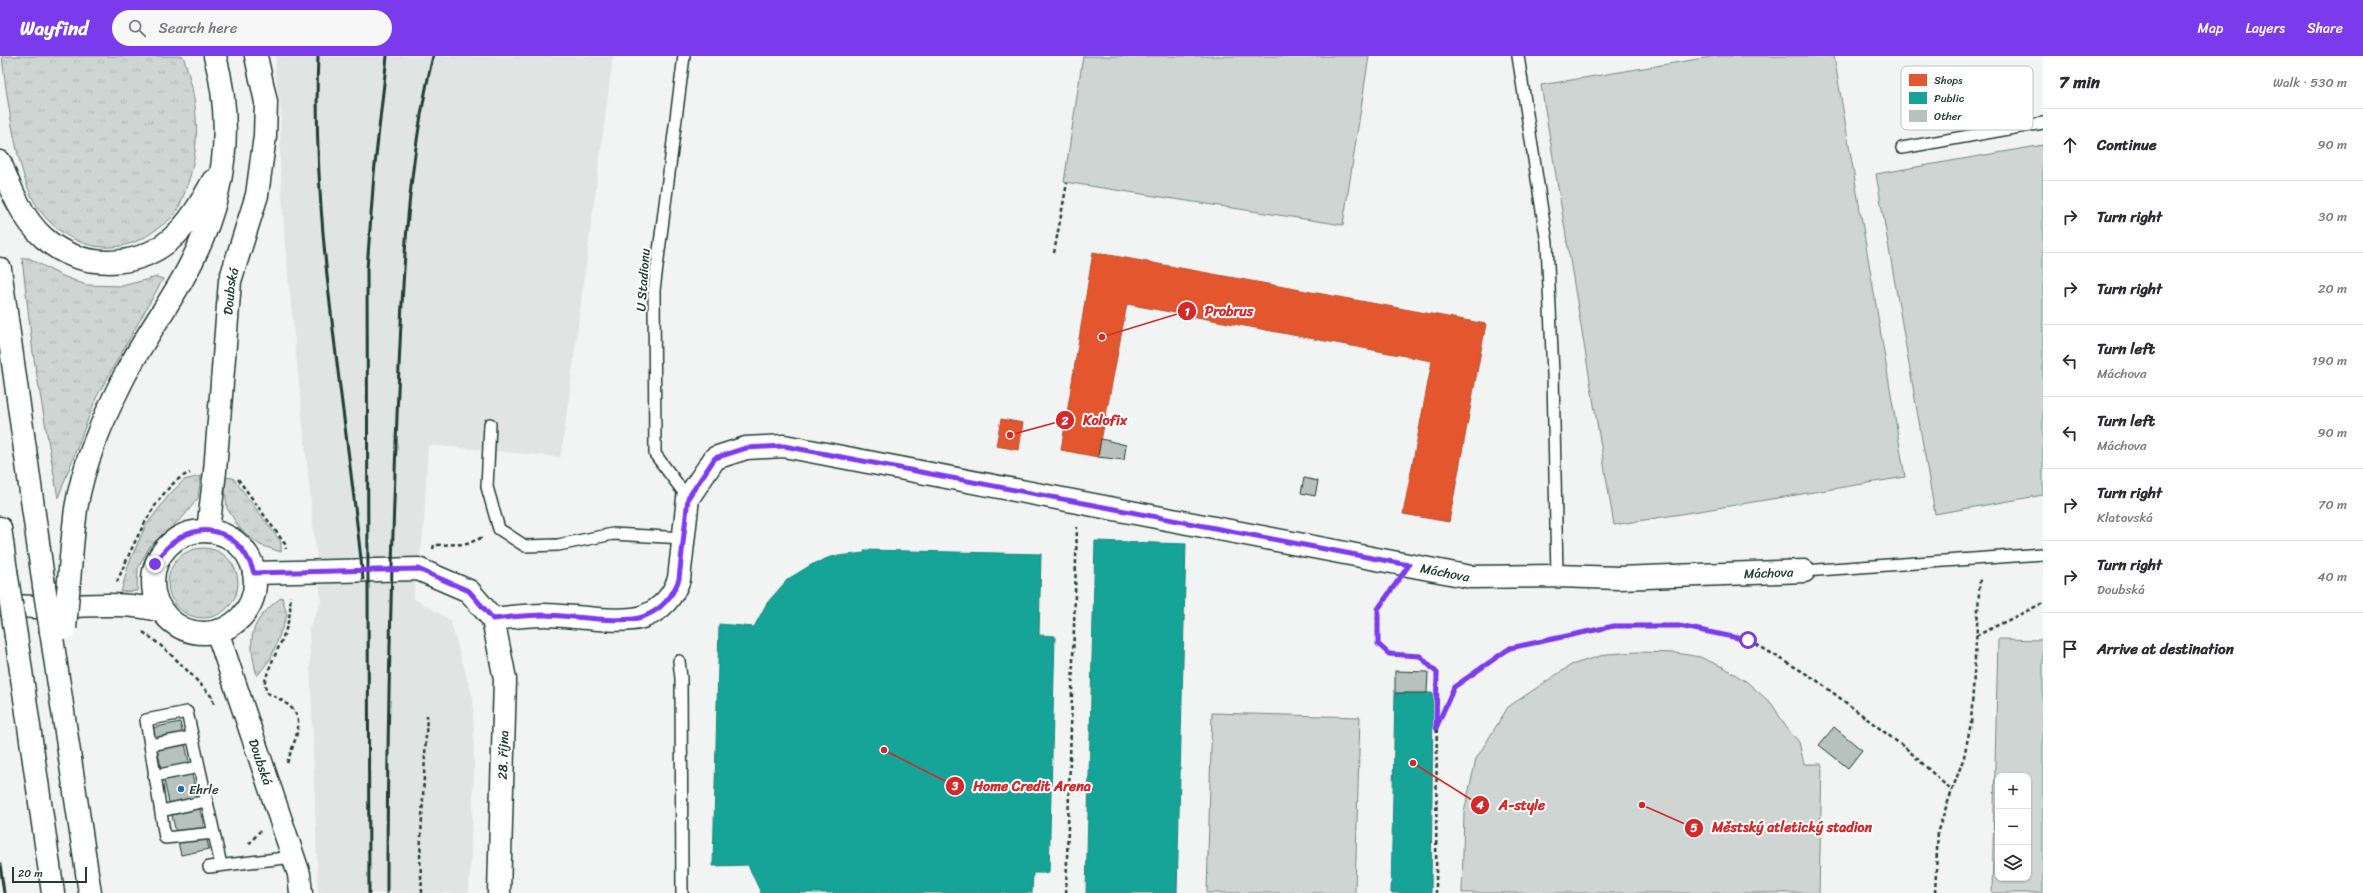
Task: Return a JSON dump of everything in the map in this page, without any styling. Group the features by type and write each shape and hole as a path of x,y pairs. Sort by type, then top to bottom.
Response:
{"main road":[{"path":"90,893 60,696 58,630 68,582 77,508 96,440 124,378 182,280 205,234 219,187 226,138 222,83 215,56"},
{"name":"Doubská","path":"208,531 215,471 230,281 257,195 265,136 266,102 256,56"},
{"path":"0,162 15,196 30,223 43,237 56,248 72,255 88,260 117,262 145,255 169,240 185,225 201,203 214,180 226,138"},
{"path":"0,269 44,586 58,630"},
{"name":"Máchova","path":"493,619 544,615 626,619 644,617 663,605 675,591 679,579 688,498 715,458 746,448 784,446 1471,577 1557,576 1619,578 1804,571"},
{"path":"0,528 53,893"},
{"path":"208,531 221,533 243,549 254,573 254,588 250,603 242,615 231,625 217,631 197,632 177,626 162,612 154,596 152,580 158,559 164,550 176,539 191,532 208,531"},
{"path":"0,546 6,571"},
{"path":"254,573 288,574 418,569 469,591 493,619"},
{"path":"0,604 32,607 115,604 141,606 162,612"},
{"name":"28. října","path":"493,619 505,679 499,893"},
{"name":"Doubská","path":"217,631 274,796 299,874 301,893"}],"lane":[{"name":"U Stadionu","path":"684,56 654,290 655,454 688,498"},
{"path":"1518,56 1547,243 1553,374 1557,576"},
{"path":"2033,125 2043,123"},
{"path":"1902,148 2004,130"},
{"path":"490,424 487,487 499,529 526,546 558,545 613,534 684,538"},
{"path":"1804,571 2043,554"},
{"path":"679,661 681,678 682,893"},
{"path":"214,832 165,838 146,720 187,712 206,801 214,832 221,865"},
{"path":"150,745 192,737"},
{"path":"154,776 199,767"},
{"path":"160,811 206,801"},
{"path":"209,867 293,857"}],"path":[{"path":"1054,253 1067,182"},
{"path":"115,604 115,586 139,530 167,491 182,475 198,470 234,474 264,511 285,544 291,609 286,630 265,682 267,693 293,707 298,719 298,732 274,796"},
{"path":"1066,893 1078,502"},
{"path":"434,545 467,544 499,529"},
{"path":"1935,893 1938,830 1964,756 1970,723 1975,637 1982,559"},
{"path":"1409,565 1378,609 1378,644 1389,654 1420,656 1437,673 1436,893"},
{"path":"1975,637 2043,603"},
{"path":"1436,728 1454,687 1510,648 1614,626 1679,626 1748,640 1816,679 1908,750 1952,791"},
{"path":"141,631 167,649 180,662 212,697 217,712"},
{"path":"422,893 420,858 427,715"},
{"path":"251,862 249,844 259,833 261,827"}],"shaded area":[{"path":"276,56 613,56 561,457 428,445 423,536 413,598 450,620 473,699 474,772 469,893 318,893 309,628 321,602 285,244 280,161 281,111 275,71"}],"green space":[{"path":"2,56 183,56 195,104 196,137 192,170 179,208 173,217 154,231 138,240 122,246 105,247 89,245 73,239 59,230 46,218 35,203 23,173 9,111"},
{"path":"1083,56 1369,56 1343,225 1064,182"},
{"path":"1716,56 1834,56 1905,477 1614,525 1541,85"},
{"path":"2043,145 2043,495 1935,514 1876,174"},
{"path":"22,258 29,258 60,275 86,285 122,286 157,277 163,279 96,398 58,498 33,353"},
{"path":"201,476 198,498 184,516 150,546 138,568 137,591 121,592 129,563 145,527 169,495 184,480"},
{"path":"224,477 233,478 281,542 281,552 260,545 240,529 227,508"},
{"path":"203,548 216,551 228,558 235,570 238,583 235,596 228,608 216,615 203,618 190,615 178,608 171,596 168,583 171,570 178,558 190,551"},
{"path":"282,597 287,615 271,658 257,676 252,651 253,631 263,614"},
{"path":"1998,639 2043,640 2043,893 1992,893"},
{"path":"1637,652 1676,653 1700,657 1725,668 1747,682 1772,704 1786,727 1799,742 1804,764 1822,764 1819,893 1462,893 1464,812 1476,759 1508,707 1571,665 1607,654"},
{"path":"1212,713 1360,717 1355,893 1207,893"}],"building: Shops":[{"path":"1093,252 1486,324 1449,522 1403,514 1432,361 1127,304 1098,457 1061,450"},
{"path":"1001,419 1023,423 1019,450 996,446"}],"building: Public":[{"path":"1095,541 1186,544 1177,893 1086,893"},
{"path":"865,550 1041,554 1039,635 1055,636 1049,873 1033,873 1032,893 761,893 748,865 713,866 719,624 754,627 767,603 788,579 811,565 830,557 864,553"},
{"path":"1395,693 1433,693 1431,893 1391,893"}],"building: Other":[{"path":"1101,439 1126,445 1124,460 1098,457"},
{"path":"1304,478 1318,481 1315,496 1301,493"},
{"path":"1395,671 1428,672 1427,693 1395,693"},
{"name":"Ehrle","path":"180,722 209,849 181,855 152,728"},
{"path":"1834,727 1862,750 1848,768 1819,745"}],"railway":[{"path":"318,56 317,122 325,253 363,579"},
{"path":"369,893 367,269 374,174 387,56"},
{"path":"387,893 391,595 403,280 406,235 416,145 433,56"},
{"path":"0,864 4,893"}],"place":[{"name":"Probrus","path":"1102,337"},
{"name":"Kolofix","path":"1010,435"},
{"name":"Home Credit Arena","path":"884,750"},
{"name":"A-style","path":"1413,763"},
{"name":"Ehrle","path":"181,789"},
{"name":"Městský atletický stadion","path":"1642,805"}],"route":[{"path":"155,564 164,550 176,539 191,532 208,531 221,533 233,540 243,549 250,560 254,573 288,574 418,569 449,584 469,591 493,619 544,615 626,619 644,617 663,605 675,591 679,579 688,498 715,458 746,448 784,446 1409,565 1378,609 1378,644 1389,654 1420,656 1437,673 1436,728 1443,716 1454,687 1510,648 1614,626 1679,626 1748,640"}]}
